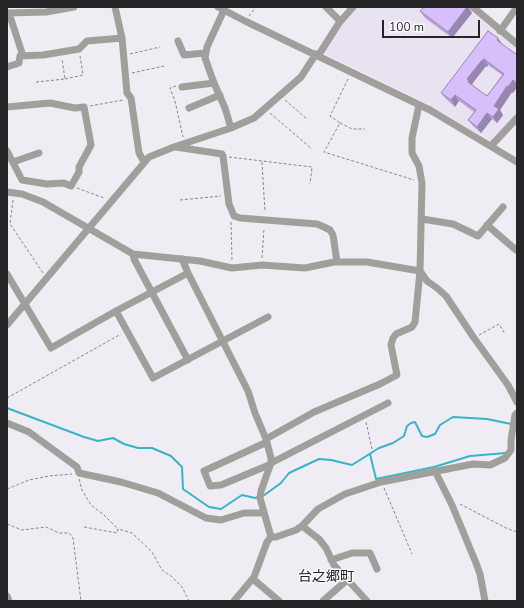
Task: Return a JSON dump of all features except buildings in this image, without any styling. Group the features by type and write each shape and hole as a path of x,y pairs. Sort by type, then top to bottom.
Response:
{"street":[{"path":"23,56 8,13 46,12 74,7"},
{"path":"114,7 122,38 127,93 131,98 139,153 144,162"},
{"path":"326,7 340,21"},
{"path":"7,325 149,157 184,143 231,128 254,118 301,77 340,21 353,7"},
{"path":"472,7 517,44"},
{"path":"500,31 517,7"},
{"path":"231,128 225,108 205,58 205,53 221,8 245,21 419,104 517,162"},
{"path":"7,67 19,63 20,56 43,55 79,49 87,41 122,38"},
{"path":"178,41 184,55 205,53"},
{"path":"181,86 214,83"},
{"path":"189,108 220,95"},
{"path":"7,107 50,103 75,108 84,107 91,145 71,186 64,183 46,184 22,180 7,151"},
{"path":"388,403 270,464 221,485 210,486 204,471 266,441 314,412 380,384 397,375 391,344 396,334 412,326 415,322 420,271 422,183 418,166 412,153 412,138 419,104"},
{"path":"491,146 517,118"},
{"path":"174,147 222,154 229,204 234,216 240,218 317,224 330,230 333,235 337,262"},
{"path":"13,162 39,153"},
{"path":"22,194 26,181"},
{"path":"10,192 22,194 43,202 133,254 200,260 232,268 262,265 305,268 337,262 367,262 420,271 427,281 438,288 446,296 508,385 517,402"},
{"path":"422,219 453,224 478,236 502,208"},
{"path":"487,225 516,250"},
{"path":"133,254 188,360"},
{"path":"182,259 248,391 271,458 260,498 270,537 252,578 234,601"},
{"path":"7,274 51,348 116,311 188,273"},
{"path":"116,311 153,378 268,317"},
{"path":"270,537 276,537 296,530 302,526 318,509 345,494 382,482 473,464 490,465 505,458 511,450 515,415 517,413"},
{"path":"7,423 29,432 77,467 80,473 121,482 158,493 206,518 222,520 244,513 264,513"},
{"path":"435,471 451,503 480,574 485,601"},
{"path":"302,526 319,539 326,548 334,566 367,601"},
{"path":"331,560 352,553 370,553 377,568"},
{"path":"252,578 279,601"},
{"path":"323,601 347,580"},
{"path":"7,596 9,601"}],"path":[{"path":"245,21 256,7"},
{"path":"124,55 160,47"},
{"path":"36,82 65,79 83,75 79,49"},
{"path":"60,52 65,79"},
{"path":"125,74 164,66"},
{"path":"351,72 330,116 352,129 365,129"},
{"path":"181,86 170,88 175,101 184,143"},
{"path":"280,96 307,119"},
{"path":"84,107 131,98"},
{"path":"265,109 312,149"},
{"path":"340,123 324,152 422,183"},
{"path":"223,156 312,167 310,184"},
{"path":"71,186 112,201"},
{"path":"10,192 10,224 46,278"},
{"path":"180,200 228,195"},
{"path":"231,209 232,268"},
{"path":"474,338 499,324 505,334"},
{"path":"7,398 127,331"},
{"path":"364,415 372,449"},
{"path":"7,489 29,480 49,476 80,473 78,478 82,490 91,505 104,515 118,530 132,533 152,552 162,570 171,576 182,587 189,601"},
{"path":"382,482 412,554"},
{"path":"451,503 459,504 517,532"},
{"path":"7,524 22,530 46,527 59,533 69,533 73,538 80,601"},
{"path":"84,527 116,533 118,530"}],"shaded area":[{"path":"356,7 469,7 517,47 517,115 493,141 491,141 430,105 324,53 340,24"}],"waterway":[{"path":"7,408 84,437 98,441 113,438 124,444 138,448 152,448 171,456 182,467 183,489 209,507 221,509 242,495 255,498 258,497"},
{"path":"263,496 281,483 289,473 319,459 352,465 379,448 393,443 404,436 407,426 411,423 415,422 422,436 427,437 435,434 440,425 453,417 487,419 511,424"},
{"path":"370,454 376,479 434,467 470,456 506,453"}],"district":[{"name":"台之郷町","path":"326,578"}]}
